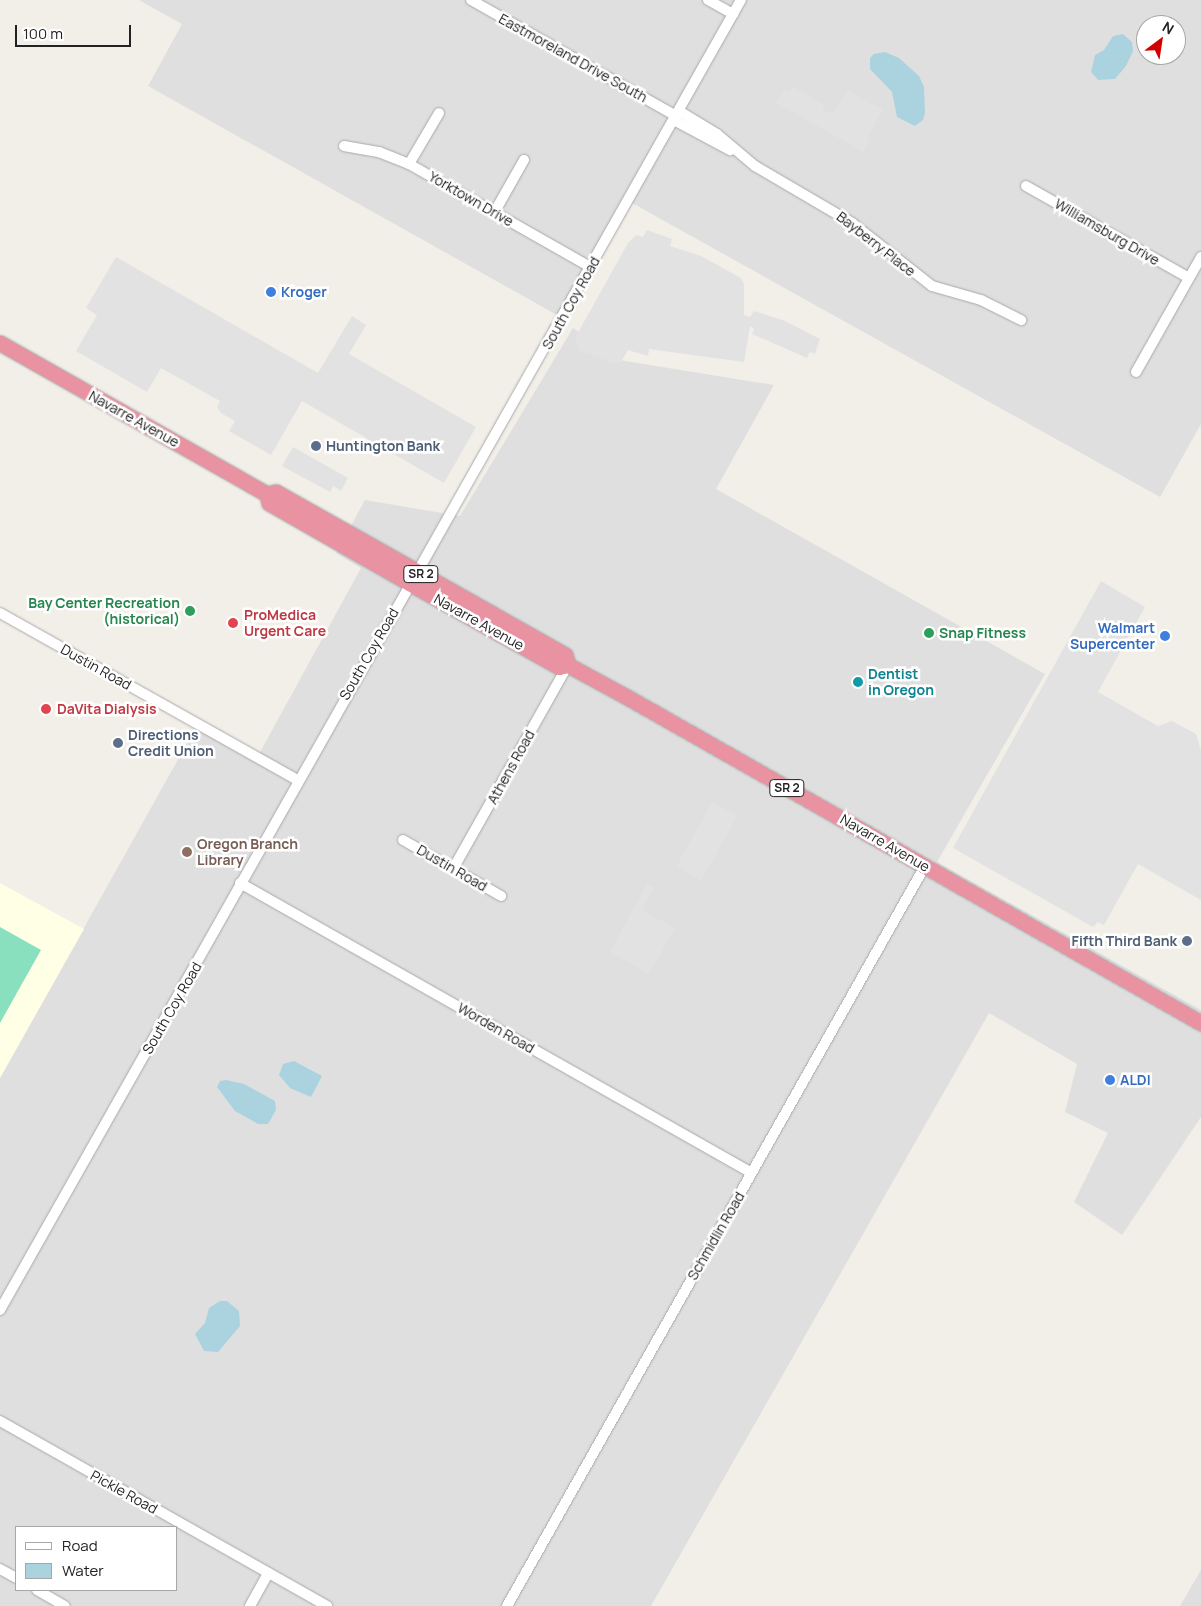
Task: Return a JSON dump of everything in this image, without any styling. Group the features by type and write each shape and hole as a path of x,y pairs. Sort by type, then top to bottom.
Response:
{"highway":[{"name":"Navarre Avenue","path":"0,343 267,494 276,492 559,667 568,665 1201,1023"},
{"name":"Navarre Avenue","path":"412,577 555,649 565,655 568,665"},
{"path":"519,644 532,646 548,654 555,649"}],"street":[{"name":"Eastmoreland Drive South","path":"471,0 676,116"},
{"path":"708,0 733,14"},
{"name":"South Coy Road","path":"0,1310 297,780 412,577 592,268 741,0"},
{"path":"409,164 439,113"},
{"name":"Bayberry Place","path":"676,116 717,134 737,153 852,223 932,286 981,300 1021,320"},
{"name":"Yorktown Drive","path":"344,146 379,152 409,164 592,268"},
{"path":"494,213 524,160"},
{"name":"Williamsburg Drive","path":"1026,186 1189,278"},
{"path":"1136,372 1201,256"},
{"name":"Dustin Road","path":"0,613 297,780"},
{"name":"Athens Road","path":"453,869 568,665"},
{"name":"Dustin Road","path":"403,840 501,896"},
{"name":"Schmidlin Road","path":"507,1606 925,866"},
{"name":"Worden Road","path":"240,883 752,1173"},
{"name":"Pickle Road","path":"0,1421 327,1606"},
{"path":"0,1569 15,1577"},
{"path":"250,1606 268,1573"},
{"path":"39,1591 65,1606"}],"shaded area":[{"path":"139,0 1201,0 1201,424 1160,497 632,203 566,320 148,86 182,24"},
{"path":"793,87 825,105 822,110 827,113 834,112 847,90 883,110 867,138 870,140 864,152 776,103 784,89 790,92"},
{"path":"647,230 672,239 670,246 701,256 741,278 744,284 744,315 750,317 754,311 785,321 820,339 815,354 810,352 807,358 752,334 754,329 750,326 744,362 649,349 648,356 628,350 621,362 614,363 579,351 575,338 628,243 636,235 643,237"},
{"path":"116,257 318,373 352,316 366,325 349,354 476,427 444,483 302,401 271,455 229,431 235,421 221,413 217,407 220,401 161,368 147,392 76,351 97,315 86,308"},
{"path":"573,328 619,360 774,385 716,489 1045,674 937,862 1201,1010 1201,1117 1122,1235 1074,1202 1108,1133 1065,1112 1077,1064 989,1013 651,1606 0,1606 0,1078 199,722 259,754 361,568 336,553 365,500 460,516"},
{"path":"293,447 348,478 341,491 333,486 330,492 282,466"},
{"path":"1101,581 1145,607 1098,692 1158,726 1172,721 1196,734 1201,751 1201,900 1138,864 1104,925 1098,922 1093,927 953,848"},
{"path":"712,802 737,816 701,881 676,867"},
{"path":"0,883 84,929 0,1078"},
{"path":"647,884 654,887 642,910 675,928 649,974 610,952"},
{"path":"1201,1570 1201,1606 1180,1606"}],"green space":[{"path":"0,927 41,950 0,1023"}],"water":[{"path":"1123,34 1132,42 1133,51 1126,66 1115,79 1098,80 1091,72 1095,55 1104,50 1113,36"},
{"path":"885,52 899,58 919,76 924,87 925,113 923,120 915,126 897,117 892,92 870,69 870,58 874,54"},
{"path":"294,1061 322,1076 311,1097 290,1088 279,1075 283,1064"},
{"path":"226,1080 244,1084 275,1101 276,1110 268,1124 258,1124 235,1111 217,1087 220,1081"},
{"path":"220,1301 227,1301 239,1311 240,1326 218,1352 204,1351 195,1334 205,1323 209,1308"}],"place":[{"name":"Kroger","path":"271,292"},
{"name":"Huntington Bank","path":"316,446"},
{"name":"Bay Center Recreation (historical)","path":"190,611"},
{"name":"ProMedica Urgent Care","path":"233,623"},
{"name":"Snap Fitness","path":"929,633"},
{"name":"Walmart Supercenter","path":"1165,636"},
{"name":"Dentist in Oregon","path":"858,682"},
{"name":"DaVita Dialysis","path":"46,709"},
{"name":"Directions Credit Union","path":"118,743"},
{"name":"Oregon Branch Library","path":"187,852"},
{"name":"Fifth Third Bank","path":"1187,941"},
{"name":"ALDI","path":"1110,1080"}]}
